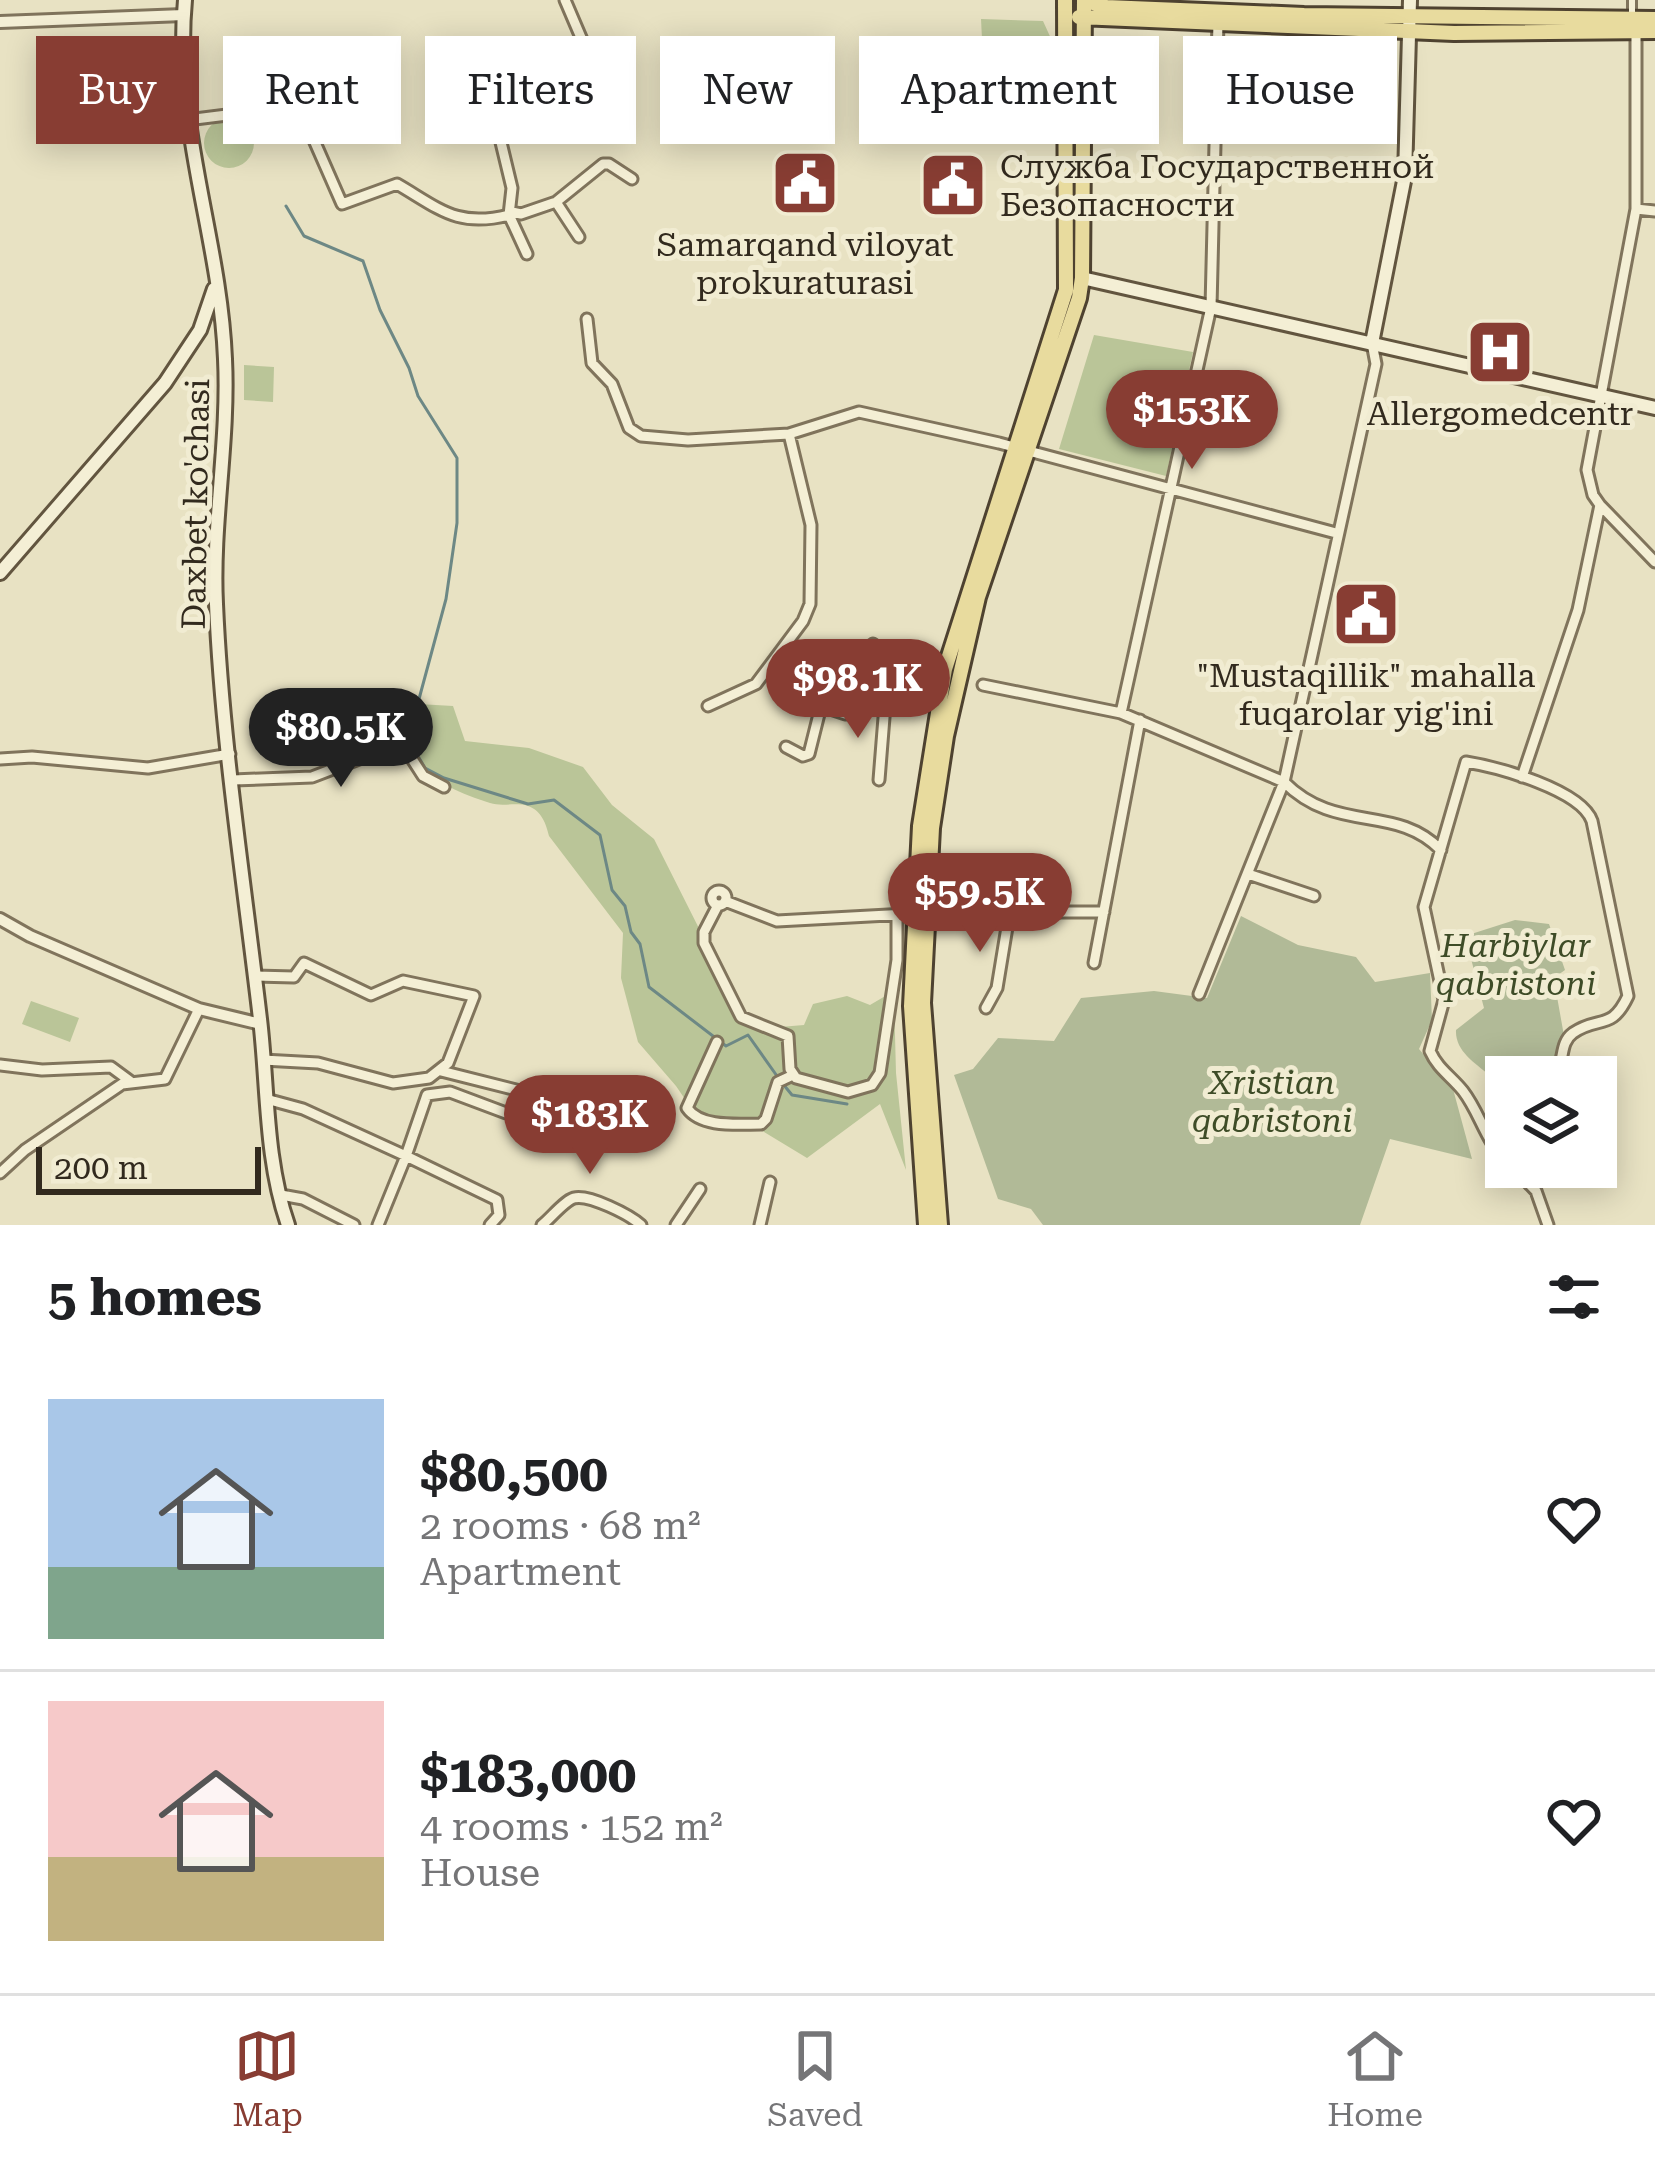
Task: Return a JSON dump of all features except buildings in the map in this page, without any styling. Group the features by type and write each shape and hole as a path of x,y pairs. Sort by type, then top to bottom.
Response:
{"main road":[{"path":"926,1225 910,1006 920,826 945,669 1064,349 1082,278 1084,0 1106,7 1304,14 1409,24 1634,26 1655,32"},
{"path":"1372,343 1405,176 1410,0"},
{"path":"1065,6 1084,19 1219,22 1304,14"},
{"path":"940,1225 912,915 957,680 978,597 1026,451 1066,290 1065,6"},
{"path":"1634,26 1655,19"},
{"name":"Daxbet ko'chasi","path":"191,144 226,364 215,599 266,1099 287,1225"},
{"path":"1082,278 1655,408"},
{"path":"0,573 165,383 200,330 216,282"}],"street":[{"path":"527,254 510,214 512,188 492,104 591,61 566,0"},
{"path":"1632,0 1636,209 1587,470 1600,506 1655,562"},
{"path":"0,22 184,7"},
{"path":"1121,713 1211,308 1219,22"},
{"path":"199,118 299,106 342,204 397,184 457,217 480,222 556,202 603,164 632,179"},
{"path":"556,202 579,237"},
{"path":"1636,209 1655,211"},
{"path":"587,319 592,363 612,384 635,434 688,440 789,434 859,412 1336,533"},
{"path":"1199,994 1284,782 1376,364 1372,343"},
{"path":"709,706 756,684 803,621 810,604 811,525 789,434"},
{"path":"1522,777 1578,610 1600,506"},
{"path":"786,747 807,756 820,708 847,713 873,644"},
{"path":"853,699 918,704 928,668 945,669"},
{"path":"983,686 1121,713 1284,782 1328,812 1402,825 1420,832 1441,850"},
{"path":"878,780 885,705"},
{"path":"1094,963 1140,720"},
{"path":"233,780 312,777 380,752 405,748 423,776 444,788"},
{"path":"0,758 148,768 230,754"},
{"path":"1485,1133 1466,1095 1438,1067 1430,1051 1444,1000 1424,907 1466,762 1522,777 1588,809 1628,996 1609,1022 1571,1034 1563,1056"},
{"path":"1248,874 1314,896"},
{"path":"912,915 897,960 876,1081 866,1089 848,1092 802,1082 793,1075 788,1036 741,1017 707,950 704,932 722,903 777,921 944,912 1104,912"},
{"path":"986,1008 997,988 1009,915"},
{"path":"0,919 199,1009 261,1024"},
{"path":"255,976 294,977 305,963 371,995 403,981 474,996 448,1063 439,1072"},
{"path":"0,1173 38,1140 130,1081 165,1079 199,1009"},
{"path":"717,1042 687,1108 693,1117 761,1124 778,1082 793,1075"},
{"path":"262,1060 318,1063 393,1084 439,1072 576,1105"},
{"path":"0,1065 42,1070 111,1067 130,1081"},
{"path":"378,1225 424,1101 435,1092 461,1095 506,1113 542,1115"},
{"path":"266,1099 303,1109 497,1200 499,1215 490,1225"},
{"path":"760,1225 770,1182"},
{"path":"1533,1188 1548,1225"},
{"path":"676,1225 700,1189"},
{"path":"281,1195 303,1199 354,1225"},
{"path":"542,1225 571,1199 580,1197 626,1214 641,1225"}],"green space":[{"path":"981,19 1043,21 1050,36 982,36"},
{"path":"223,119 223,144 254,144 247,161 239,166 219,166 206,153 206,133"},
{"path":"1094,335 1193,352 1166,476 1059,449"},
{"path":"244,365 274,367 273,402 244,400"},
{"path":"418,704 453,706 465,741 529,748 583,767 612,805 654,839 730,990 751,1018 780,1027 804,1025 813,1004 847,996 870,1005 887,995 894,997 906,1170 880,1104 807,1158 756,1127 704,1127 638,1042 621,978 623,933 549,836 537,811 472,797 425,770 410,742"},
{"name":"Xristian qabristoni","path":"1241,916 1298,945 1356,957 1375,982 1430,973 1432,1020 1419,1049 1453,1089 1472,1159 1390,1139 1360,1225 1043,1225 1031,1209 998,1199 954,1075 973,1069 998,1038 1054,1041 1081,998 1154,991 1207,998"},
{"name":"Harbiylar qabristoni","path":"1515,920 1549,924 1565,970 1558,975 1562,983 1556,991 1565,1056 1485,1056 1485,1072 1466,1056 1456,1030 1484,1008 1465,936"},
{"path":"31,1001 79,1018 70,1042 22,1024"}],"waterway":[{"path":"286,206 304,236 363,261 418,396 457,458 457,523 446,599 419,699 412,746 425,768 444,778 528,804 554,800 600,835 612,890 625,906 631,932 640,944 649,987 726,1046 748,1035 777,1076"},
{"path":"783,1084 792,1095 847,1104"}],"place":[{"name":"Samarqand viloyat prokuraturasi","path":"805,183"},
{"name":"Служба Государственной Безопасности","path":"953,185"},
{"name":"Allergomedcentr","path":"1500,352"},
{"name":"\"Mustaqillik\" mahalla fuqarolar yig'ini","path":"1366,614"}]}
